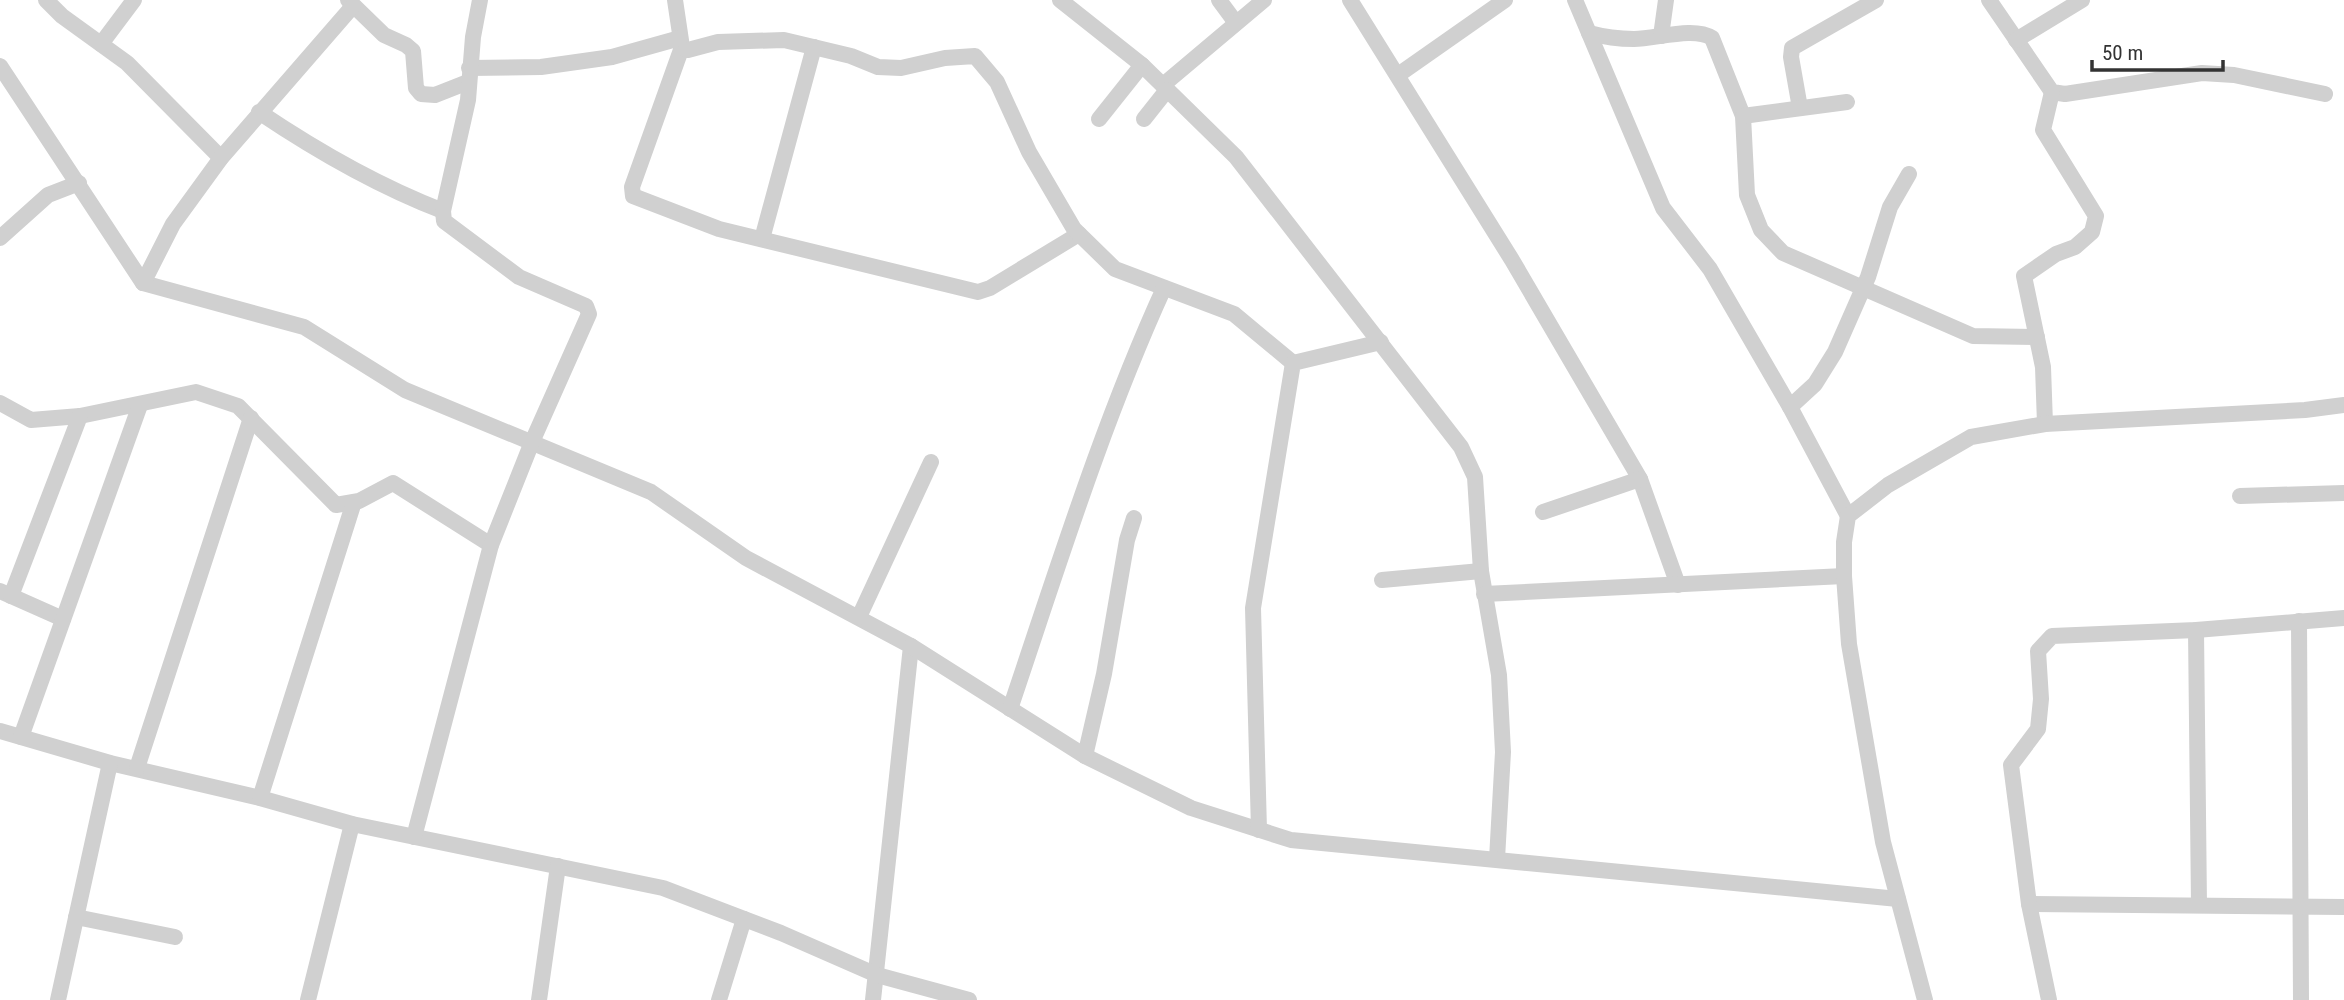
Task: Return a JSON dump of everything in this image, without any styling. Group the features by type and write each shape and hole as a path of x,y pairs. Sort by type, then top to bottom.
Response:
{"street":[{"path":"46,0 62,16 127,62 221,158"},
{"path":"101,44 134,0"},
{"path":"414,837 491,545 532,442 589,314 586,306 519,277 444,221 443,211 468,100 480,0"},
{"path":"675,0 681,42 632,187 633,196 719,229 978,292 990,288 1079,234"},
{"path":"1060,0 1142,65 1236,157 1461,447 1475,477 1481,571 1499,675 1503,752 1497,859"},
{"path":"1219,0 1236,23"},
{"path":"1144,119 1165,87 1264,0"},
{"path":"1350,0 1512,260 1640,479 1678,585"},
{"path":"1398,75 1505,0"},
{"path":"1575,0 1663,208 1710,269 1790,407 1848,516 1844,542 1844,576 1849,644 1883,842 1925,1000"},
{"path":"1661,36 1666,0"},
{"path":"1800,108 1791,57 1792,48 1876,0"},
{"path":"1989,0 2052,92 2065,94 2202,73 2234,75 2325,94"},
{"path":"2016,40 2082,0"},
{"path":"143,283 173,224 221,158 351,3 384,36 414,51 416,88 421,94 435,95 469,75 612,57 681,42"},
{"path":"1589,33 1607,38 1695,32 1713,38 1743,117 1747,195 1760,230 1783,253 1973,336 2037,337"},
{"path":"681,42 688,51 718,42 784,40 851,56 878,67 901,68 945,58 975,56 997,82 1028,152 1074,229 1115,269 1234,314 1293,363"},
{"path":"762,239 814,47"},
{"path":"1099,119 1142,65"},
{"path":"0,66 143,283 304,327 405,390 651,492 746,558 911,646 1086,756 1191,808 1291,840 1898,899"},
{"path":"2045,424 2043,367 2024,276 2056,254 2075,247 2092,232 2096,216 2043,130 2052,92"},
{"path":"1743,117 1847,102"},
{"path":"259,112 316,150 443,211"},
{"path":"1790,407 1815,384 1835,352 1863,289 1890,207 1909,174"},
{"path":"0,238 48,195 79,183"},
{"path":"1010,709 1097,450 1130,361 1164,288"},
{"path":"1293,363 1381,342"},
{"path":"1259,830 1253,608 1293,363"},
{"path":"0,403 31,420 80,416 196,392 238,405 336,505 354,502 393,483 491,545"},
{"path":"21,737 140,405"},
{"path":"1848,516 1888,485 1971,437 2045,424 2305,410 2344,405"},
{"path":"63,619 5,593 80,416"},
{"path":"137,768 251,418"},
{"path":"859,617 931,462"},
{"path":"1543,512 1640,479"},
{"path":"2240,496 2344,493"},
{"path":"260,798 354,502"},
{"path":"1086,756 1104,674 1127,540 1134,518"},
{"path":"1382,580 1481,571"},
{"path":"1484,594 1844,576"},
{"path":"2049,1000 2029,904 2011,765 2038,729 2042,699 2038,651 2052,636 2344,618"},
{"path":"2299,621 2301,1000"},
{"path":"2196,629 2199,905"},
{"path":"873,1000 911,646"},
{"path":"0,732 110,763 260,798 352,824 663,888 877,975 969,1000"},
{"path":"58,1000 110,763"},
{"path":"308,1000 352,824"},
{"path":"539,1000 558,866"},
{"path":"2029,904 2344,906"},
{"path":"76,917 175,937"},
{"path":"719,1000 744,919"}]}
